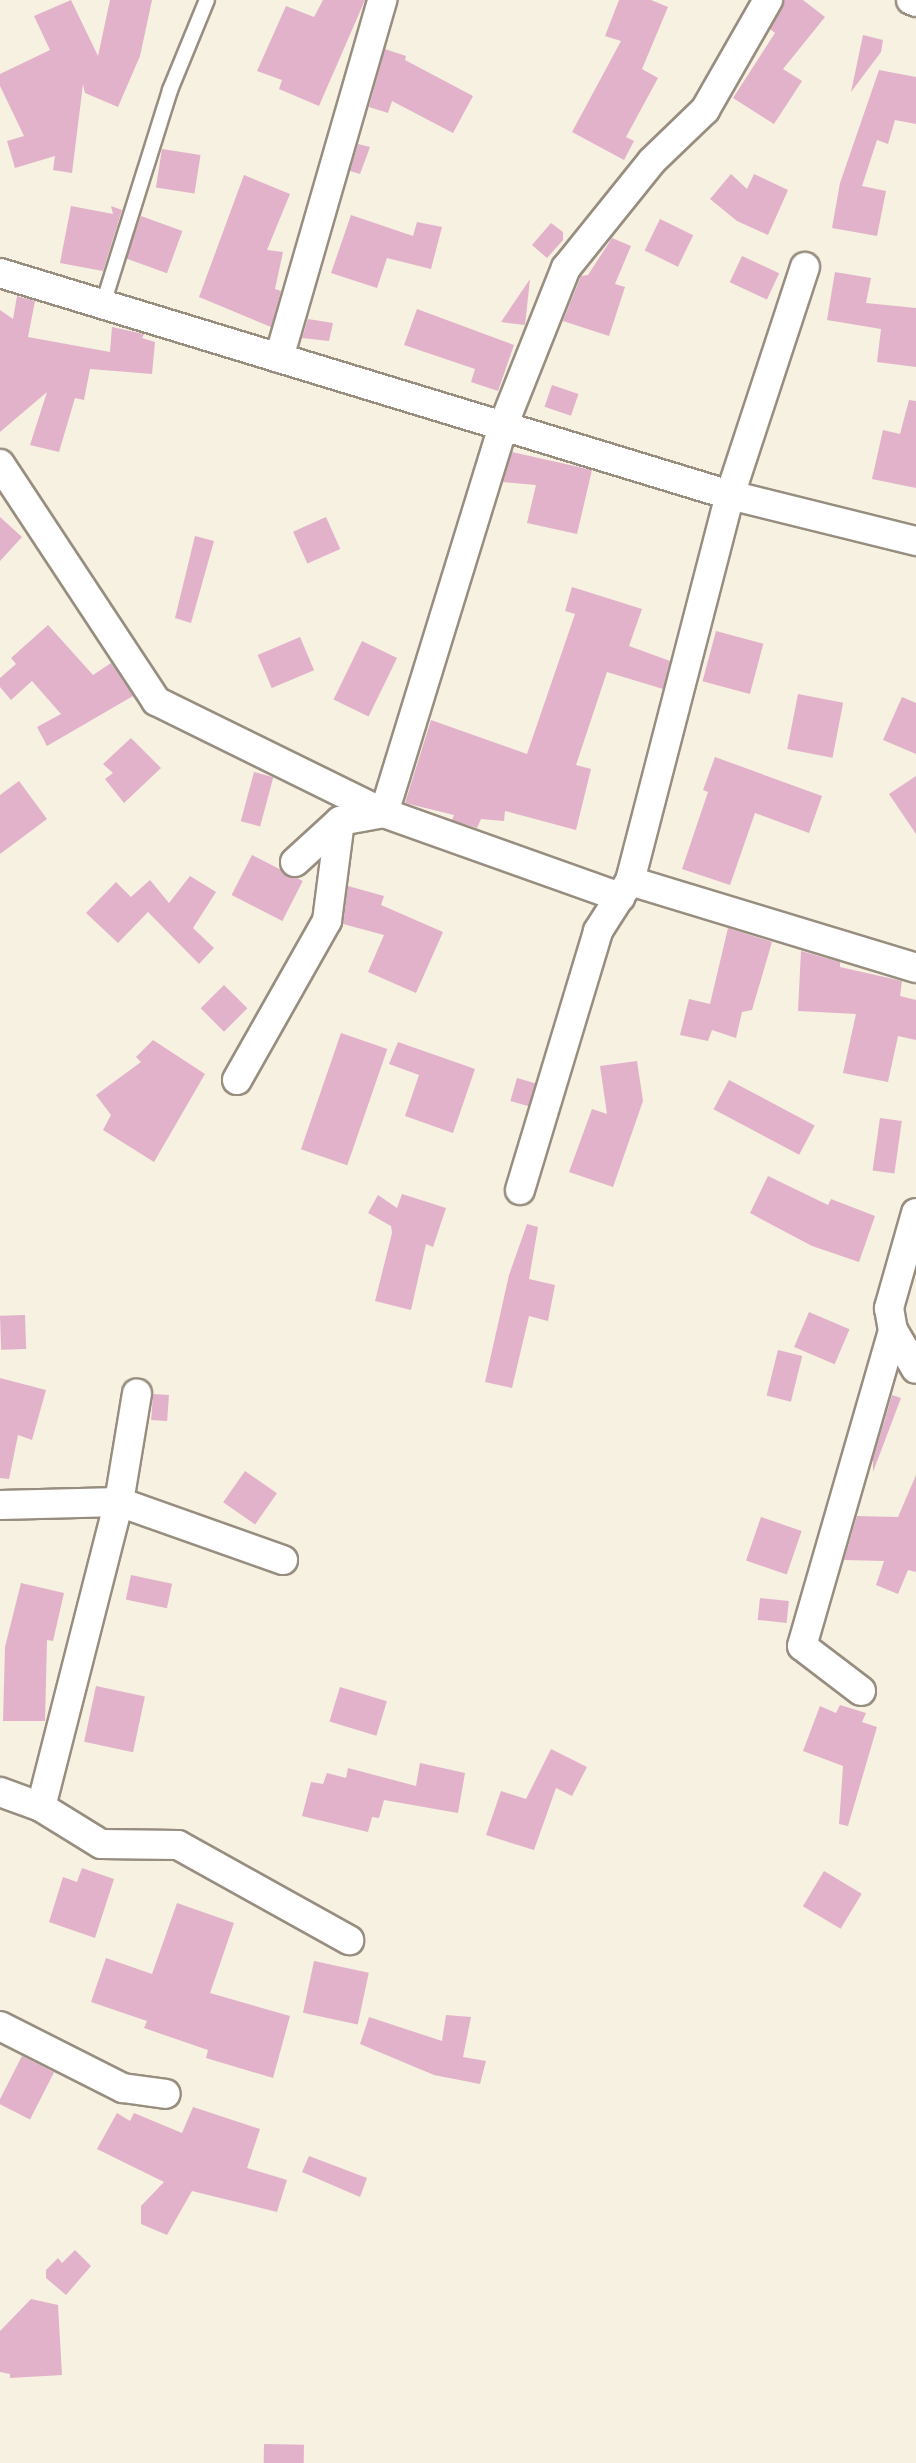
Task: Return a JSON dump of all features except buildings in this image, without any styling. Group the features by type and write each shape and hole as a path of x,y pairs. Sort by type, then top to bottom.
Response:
{"street":[{"path":"279,358 383,0"},
{"path":"384,813 503,426 566,268 652,161 705,110 768,0"},
{"path":"911,0 916,2"},
{"path":"520,1190 598,931 625,889 730,495 805,267"},
{"path":"0,272 730,495 916,541"},
{"path":"0,464 156,701 384,813 625,889 916,968"},
{"path":"295,862 340,821 384,813"},
{"path":"237,1080 327,921 340,821"},
{"path":"916,1213 889,1308 893,1330 916,1369"},
{"path":"861,1691 802,1646 893,1330"},
{"path":"41,1807 119,1502 137,1392"},
{"path":"0,1505 119,1502 283,1560"},
{"path":"0,1792 41,1807 101,1844 178,1845 349,1940"},
{"path":"0,2026 123,2088 166,2094"}],"lane":[{"path":"103,304 170,90 207,0"}]}
